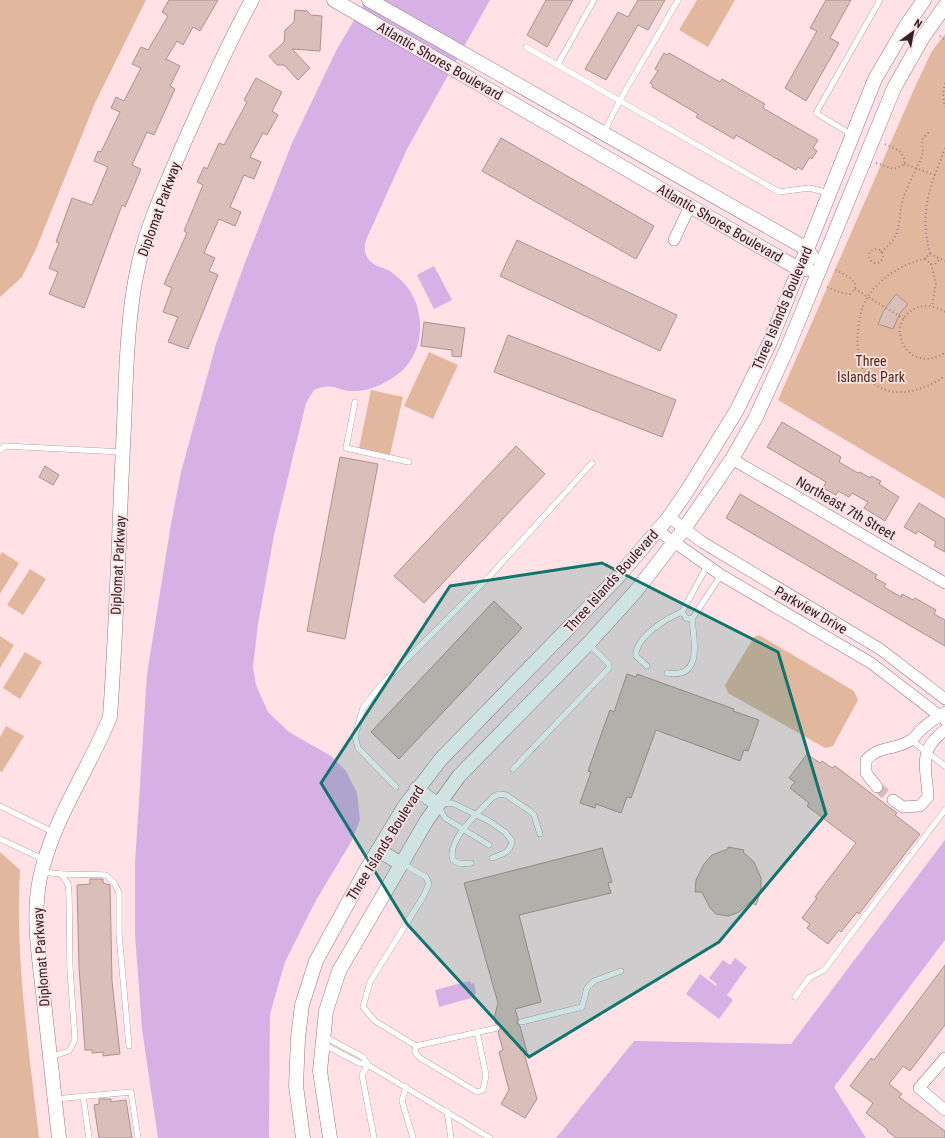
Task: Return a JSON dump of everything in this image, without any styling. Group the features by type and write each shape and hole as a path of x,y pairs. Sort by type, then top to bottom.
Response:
{"street":[{"name":"Diplomat Parkway","path":"59,1138 36,916 43,866 55,833 101,739 110,717 131,309 137,268 145,238 160,197 234,32 252,0"},
{"name":"Atlantic Shores Boulevard","path":"369,0 807,249 819,271"},
{"name":"Three Islands Boulevard","path":"303,1138 296,1086 302,1005 316,961 378,850 416,789 441,759 616,579 669,517 687,491 737,410 770,342 875,79 906,26 924,0"},
{"name":"Atlantic Shores Boulevard","path":"338,2 799,269 819,271"},
{"name":"Three Islands Boulevard","path":"330,1138 320,1071 326,1011 339,971 400,863 437,804 459,776 589,643 636,591 674,543 732,459 755,419 788,350 894,88 923,37 945,6"},
{"path":"674,240 690,206"},
{"name":"Northeast 7th Street","path":"732,459 945,584"},
{"name":"Parkview Drive","path":"669,517 708,546 841,625 907,669 945,699"},
{"name":"Parkview Drive","path":"658,530 674,543 721,575 862,657 944,716"},
{"path":"898,682 907,669"},
{"path":"877,787 866,773 866,760 873,752 882,748 899,746 911,740 920,730 944,716"},
{"path":"893,800 903,807 920,806 928,798 924,763 927,752 945,730"},
{"path":"416,789 437,804"},
{"path":"378,850 400,863"},
{"path":"945,1058 919,1088 945,1110"}],"lane":[{"path":"558,64 594,0"},
{"path":"604,134 620,100 678,0"},
{"path":"852,136 816,113 880,0"},
{"path":"526,46 780,192 809,188 829,193"},
{"path":"355,402 346,448 409,462"},
{"path":"0,450 5,446 123,452"},
{"path":"396,787 358,748 355,736 363,708 380,686 488,578 592,463"},
{"path":"647,666 636,656 636,651 639,644 665,620 682,612 707,566"},
{"path":"667,673 673,674 684,672 693,662 695,652 692,619 721,575"},
{"path":"682,612 686,618 692,619"},
{"path":"513,768 608,668 609,664 589,643"},
{"path":"911,740 945,766"},
{"path":"471,863 460,864 453,860 451,854 453,846 464,829 476,815 493,797 499,794 506,795 534,815 540,834"},
{"path":"489,845 445,818 437,804 452,803 506,832 512,841 511,849 506,853 492,858"},
{"path":"0,806 55,833"},
{"path":"795,997 809,978 824,970 945,810"},
{"path":"0,839 43,866 61,874 106,876 115,884 119,893 119,934 128,1046"},
{"path":"400,863 426,877 429,884 423,897 370,982 363,1007 375,1021 416,1046 497,1028"},
{"path":"50,1057 69,1051 75,1040 70,969 70,894 68,884 61,874"},
{"path":"521,1022 582,1007 587,988 594,981 621,971"},
{"path":"416,1046 415,1052 420,1058 477,1092 483,1090 486,1075 478,1032"},
{"path":"323,1040 359,1062 368,1064 490,1138"},
{"path":"368,1064 362,1075 374,1138"},
{"path":"406,1087 402,1102 413,1138"},
{"path":"55,1099 131,1092 138,1138"},
{"path":"82,1096 89,1138"},
{"path":"447,1111 451,1138"},
{"path":"480,1131 480,1138"}],"path":[{"path":"945,83 943,94 945,107"},
{"path":"881,252 894,240 899,230 903,200 923,152 922,140 930,131"},
{"path":"873,139 898,150 903,155 904,164"},
{"path":"945,148 926,203 927,242 930,254 945,261"},
{"path":"864,159 894,169 904,164 935,175"},
{"path":"873,250 881,252 884,256 882,261 875,263 869,259 870,253 873,250"},
{"path":"930,254 925,259 911,263 890,273 868,296 859,320 857,344 859,360 867,376 880,388 894,393 925,389 945,376"},
{"path":"925,259 931,264 936,283 932,306"},
{"path":"931,264 936,264 940,259"},
{"path":"819,271 849,277 855,283 855,289 850,294 841,293 819,271"},
{"path":"855,289 904,319"},
{"path":"945,312 932,306 920,306 912,310 904,319 900,332 906,349 912,355 920,359 929,360 945,353"}],"highlighted area":[{"path":"602,563 778,652 826,814 719,942 529,1057 407,924 321,783 450,586"}],"green space":[{"path":"0,0 146,0 95,103 36,249 22,277 0,297"},
{"path":"697,0 735,0 708,47 679,30"},
{"name":"Three Islands Park","path":"945,34 945,499 778,400 915,87 932,51"},
{"path":"429,352 458,365 433,419 404,406"},
{"path":"371,390 403,397 390,455 359,448"},
{"path":"2,552 19,563 0,594 0,556"},
{"path":"30,569 46,579 23,615 7,605"},
{"path":"759,635 854,691 858,700 833,746 825,748 728,693 725,685 754,637"},
{"path":"0,636 14,645 0,668"},
{"path":"25,652 42,662 20,699 3,688"},
{"path":"6,726 24,736 2,772 0,771 0,737"},
{"path":"0,852 20,870 19,938 21,971 27,1038 39,1138 0,1138"}],"shaded area":[{"path":"366,0 490,0 407,149 365,243 365,253 369,260 376,266 390,271 402,281 410,292 420,317 418,344 413,357 405,368 384,383 369,389 358,391 330,387 321,388 314,390 306,403 274,535 258,624 253,667 256,685 268,712 289,732 331,756 346,771 357,793 360,820 351,842 315,902 285,962 270,1014 269,1138 158,1138 142,1029 135,934 135,863 147,674 171,524 181,472 216,344 244,265 292,143 337,49"},
{"path":"434,266 452,300 434,309 417,275"},
{"path":"945,840 945,940 834,1087 866,1138 556,1138 634,1041 791,1044"},
{"path":"735,958 747,967 727,995 733,1000 719,1019 686,994 700,974 716,986 717,984 709,978 723,960 730,965"},
{"path":"470,981 471,984 474,983 476,994 474,994 475,997 439,1007 435,990"}],"building":[{"path":"169,0 218,0 200,31 193,27 183,45 177,41 166,59 180,66 170,86 175,89 154,135 147,132 132,165 141,169 125,207 122,205 84,308 49,294 58,272 49,268 59,243 56,242 72,198 92,205 108,167 94,161 98,151 101,152 120,112 111,108 116,97 124,101 141,68 132,64 141,47 148,50 168,16 162,12"},
{"path":"546,0 573,0 547,47 527,35"},
{"path":"638,0 665,0 648,30 638,25 606,80 585,69 618,12 628,17"},
{"path":"826,0 851,0 830,38 839,43 806,101 785,88 817,31 810,28"},
{"path":"295,10 307,11 311,15 322,16 320,51 292,49 310,68 298,80 284,65 277,65 269,56 284,42 285,30 294,22"},
{"path":"664,53 667,55 669,53 720,82 722,79 765,104 763,108 818,140 813,148 817,151 812,159 810,157 802,170 798,167 796,170 736,135 734,139 696,117 698,114 652,87 653,85 650,83 658,71 655,69"},
{"path":"256,78 282,92 272,111 278,115 267,135 263,133 250,157 261,162 254,179 244,175 230,207 241,212 235,226 219,219 204,253 215,258 209,271 218,275 188,349 168,342 178,317 163,312 172,288 164,284 187,233 184,231 203,185 197,182 204,167 207,169 219,143 224,145 247,102 244,100"},
{"path":"501,138 654,226 636,259 482,171"},
{"path":"517,240 677,315 660,351 500,276"},
{"path":"896,294 908,304 900,313 893,329 878,324 884,310"},
{"path":"424,322 465,328 461,357 452,356 452,350 421,346"},
{"path":"508,335 676,400 662,437 494,372"},
{"path":"782,422 841,457 839,462 858,473 860,472 870,478 871,476 881,481 879,484 899,497 885,521 864,508 868,502 852,493 849,497 838,491 836,495 823,488 826,482 767,447"},
{"path":"516,446 545,474 424,603 394,576"},
{"path":"340,457 378,464 345,639 307,631"},
{"path":"45,466 59,475 53,485 39,477"},
{"path":"740,494 877,575 875,578 886,584 884,587 901,597 902,594 913,600 915,598 936,610 934,614 945,620 945,646 726,518"},
{"path":"919,503 945,519 945,552 934,546 936,542 918,531 916,534 904,527"},
{"path":"494,601 522,628 399,759 371,732"},
{"path":"627,674 636,677 637,674 734,709 733,711 759,720 748,751 744,750 740,761 656,730 631,798 627,797 621,813 596,804 595,808 580,803 591,772 588,771 610,710 614,712"},
{"path":"807,754 820,763 822,761 832,768 835,766 897,813 895,815 920,834 859,914 857,912 841,932 839,930 828,944 807,928 810,924 802,918 817,898 815,897 856,843 807,806 809,803 790,788 795,782 789,778"},
{"path":"728,847 744,850 743,852 754,862 761,878 761,890 756,905 750,902 739,912 729,916 716,914 710,908 702,892 695,892 696,880 704,864 712,855 728,849"},
{"path":"602,848 612,882 608,883 611,893 519,915 541,1002 515,1009 518,1019 517,1023 520,1026 527,1052 524,1053 537,1099 525,1118 501,1104 509,1090 499,1052 503,1050 498,1032 501,1027 499,1024 496,1024 494,1018 498,1003 464,883"},
{"path":"90,879 103,879 103,883 110,885 112,981 120,1054 103,1056 103,1052 92,1053 92,1050 85,1050 79,967 77,885 90,884"},
{"path":"945,965 945,1025 910,1071 903,1066 889,1084 902,1094 899,1097 945,1131 945,1138 896,1138 866,1113 873,1103 850,1086 871,1058 874,1060"},
{"path":"99,1099 111,1099 111,1102 126,1100 132,1138 99,1138 94,1105 99,1104"}],"tunnel":[{"path":"877,787 893,800"}]}
